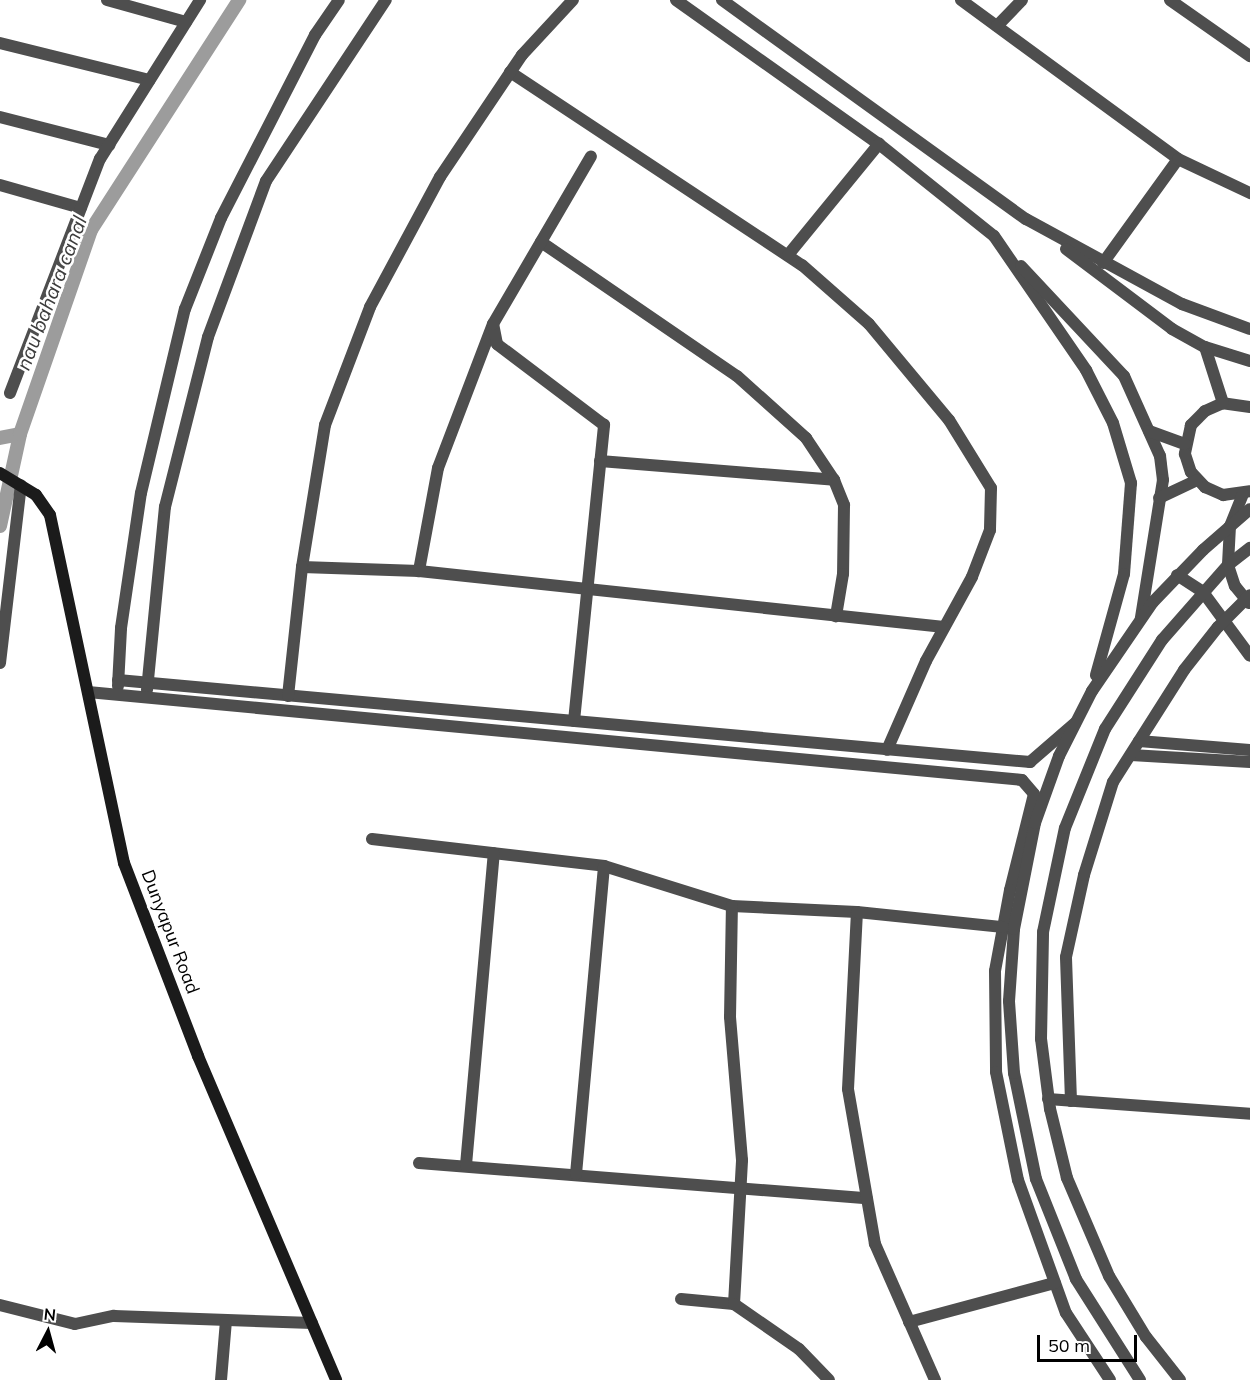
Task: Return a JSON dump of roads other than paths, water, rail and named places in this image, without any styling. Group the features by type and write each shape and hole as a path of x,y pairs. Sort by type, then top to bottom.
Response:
{"main road":[{"name":"Dunyapur Road","path":"0,473 36,495 50,515 124,863 198,1056 336,1380"}],"street":[{"path":"107,0 186,22"},
{"path":"10,393 81,208 109,145 200,0"},
{"path":"118,687 121,628 141,494 185,309 221,218 315,35 339,0"},
{"path":"146,696 165,507 208,338 266,181 386,0"},
{"path":"288,696 302,567 325,425 370,307 441,177 510,72 573,0"},
{"path":"676,0 879,144 994,236 1124,376 1160,456 1162,480 1140,620"},
{"path":"722,0 1026,219 1172,329 1205,347 1250,361"},
{"path":"961,0 1178,159 1250,193"},
{"path":"997,26 1022,0"},
{"path":"1170,0 1250,56"},
{"path":"0,43 149,80"},
{"path":"510,72 788,255 869,324 949,420 991,488 990,530 972,577 944,627 887,750"},
{"path":"0,117 109,145"},
{"path":"788,255 879,144"},
{"path":"419,571 438,468 492,324 591,156"},
{"path":"1103,263 1178,159"},
{"path":"0,185 81,208"},
{"path":"1026,219 1182,304 1250,329"},
{"path":"994,236 1086,370 1113,423 1131,483 1124,574 1092,691"},
{"path":"541,242 737,376 806,438 834,480 844,505 843,574 836,616"},
{"path":"492,324 497,344 604,424 574,721"},
{"path":"1205,347 1223,404"},
{"path":"1071,1101 1066,957 1084,875 1113,782 1184,670 1224,620 1249,599 1235,586 1228,565 1230,526 1246,493 1213,492 1197,480 1187,463 1185,444 1197,417 1223,404 1250,407"},
{"path":"1149,431 1185,444"},
{"path":"600,461 834,480"},
{"path":"1159,498 1197,480"},
{"path":"0,663 21,485"},
{"path":"1140,1380 1094,1311 1061,1246 1031,1161 1014,1073 1010,974 1018,894 1038,815 1075,723 1092,691 1140,620 1177,575 1250,509"},
{"path":"1180,1380 1126,1307 1093,1245 1067,1178 1048,1099 1041,1039 1040,968 1048,897 1065,828 1089,761 1122,698 1162,640 1228,565 1250,548"},
{"path":"302,567 419,571 944,627"},
{"path":"1177,575 1203,592 1250,656"},
{"path":"88,692 147,683 1030,762 1075,723"},
{"path":"118,687 146,696 1022,780 1034,794 995,971 996,1072 1018,1180 1066,1313 1110,1380"},
{"path":"1139,741 1250,750"},
{"path":"1131,755 1250,762"},
{"path":"372,839 604,866 732,906 857,912 1003,927"},
{"path":"466,1165 494,853"},
{"path":"576,1174 604,866"},
{"path":"732,906 730,1017 741,1188 734,1304"},
{"path":"857,912 848,1089 875,1244 935,1380"},
{"path":"1048,1099 1250,1114"},
{"path":"419,1164 466,1165 867,1198"},
{"path":"909,1322 1055,1283"},
{"path":"681,1299 734,1304 800,1349 829,1380"},
{"path":"0,1305 75,1324 114,1316 312,1323"},
{"path":"220,1380 226,1321"}],"waterway":[{"name":"nau bahara canal","path":"0,526 20,434 91,230 239,0"},
{"path":"0,438 20,434"}]}
